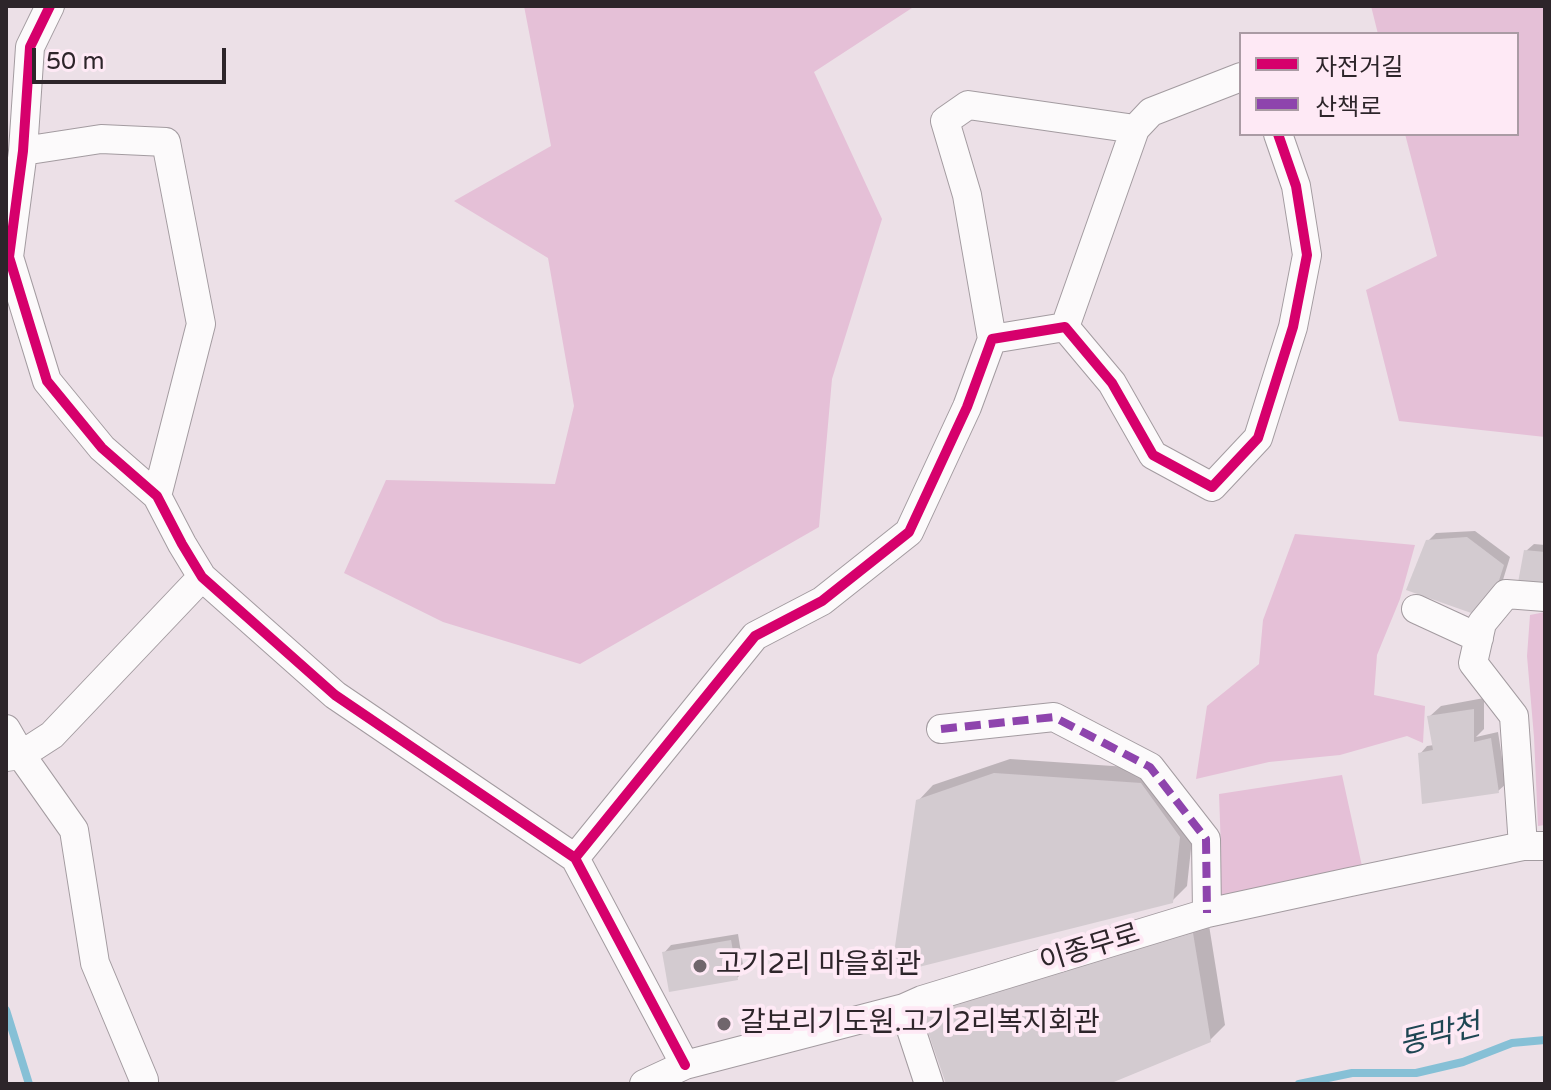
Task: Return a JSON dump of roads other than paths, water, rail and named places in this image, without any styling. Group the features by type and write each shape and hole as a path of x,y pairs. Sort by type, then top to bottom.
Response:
{"street":[{"path":"50,6 30,47 23,151 7,256 47,381 102,448 157,496 202,577 335,695 575,858 685,1065"},
{"path":"1065,327 1135,129 1151,112 1239,78"},
{"path":"575,858 755,636 822,601 909,532 967,407 992,339 967,195 945,121 968,105 1135,129"},
{"path":"1065,327 1112,383 1153,455 1212,487 1258,438 1293,327 1307,255 1296,186 1279,136"},
{"path":"23,151 101,139 166,142 201,324 157,496"},
{"path":"992,339 1065,327"},
{"path":"14,756 52,735 202,577"},
{"path":"1534,846 1514,716 1473,663 1482,623 1506,594 1545,597"},
{"path":"1416,609 1479,638"},
{"path":"941,729 1054,717 1150,767 1206,839 1207,913"},
{"path":"6,729 14,756 74,830 95,963 144,1084"},
{"name":"이종무로","path":"644,1084 685,1065 904,1008 1207,913 1534,846"},
{"path":"904,1008 929,1084"}],"waterway":[{"name":"동막천","path":"6,1010 29,1084"},
{"name":"동막천","path":"1299,1084 1352,1073 1416,1073 1463,1062 1512,1043 1545,1040"}],"place":[{"name":"고기2리 마을회관","path":"700,966"},
{"name":"갈보리기도원.고기2리복지회관","path":"724,1024"}]}
